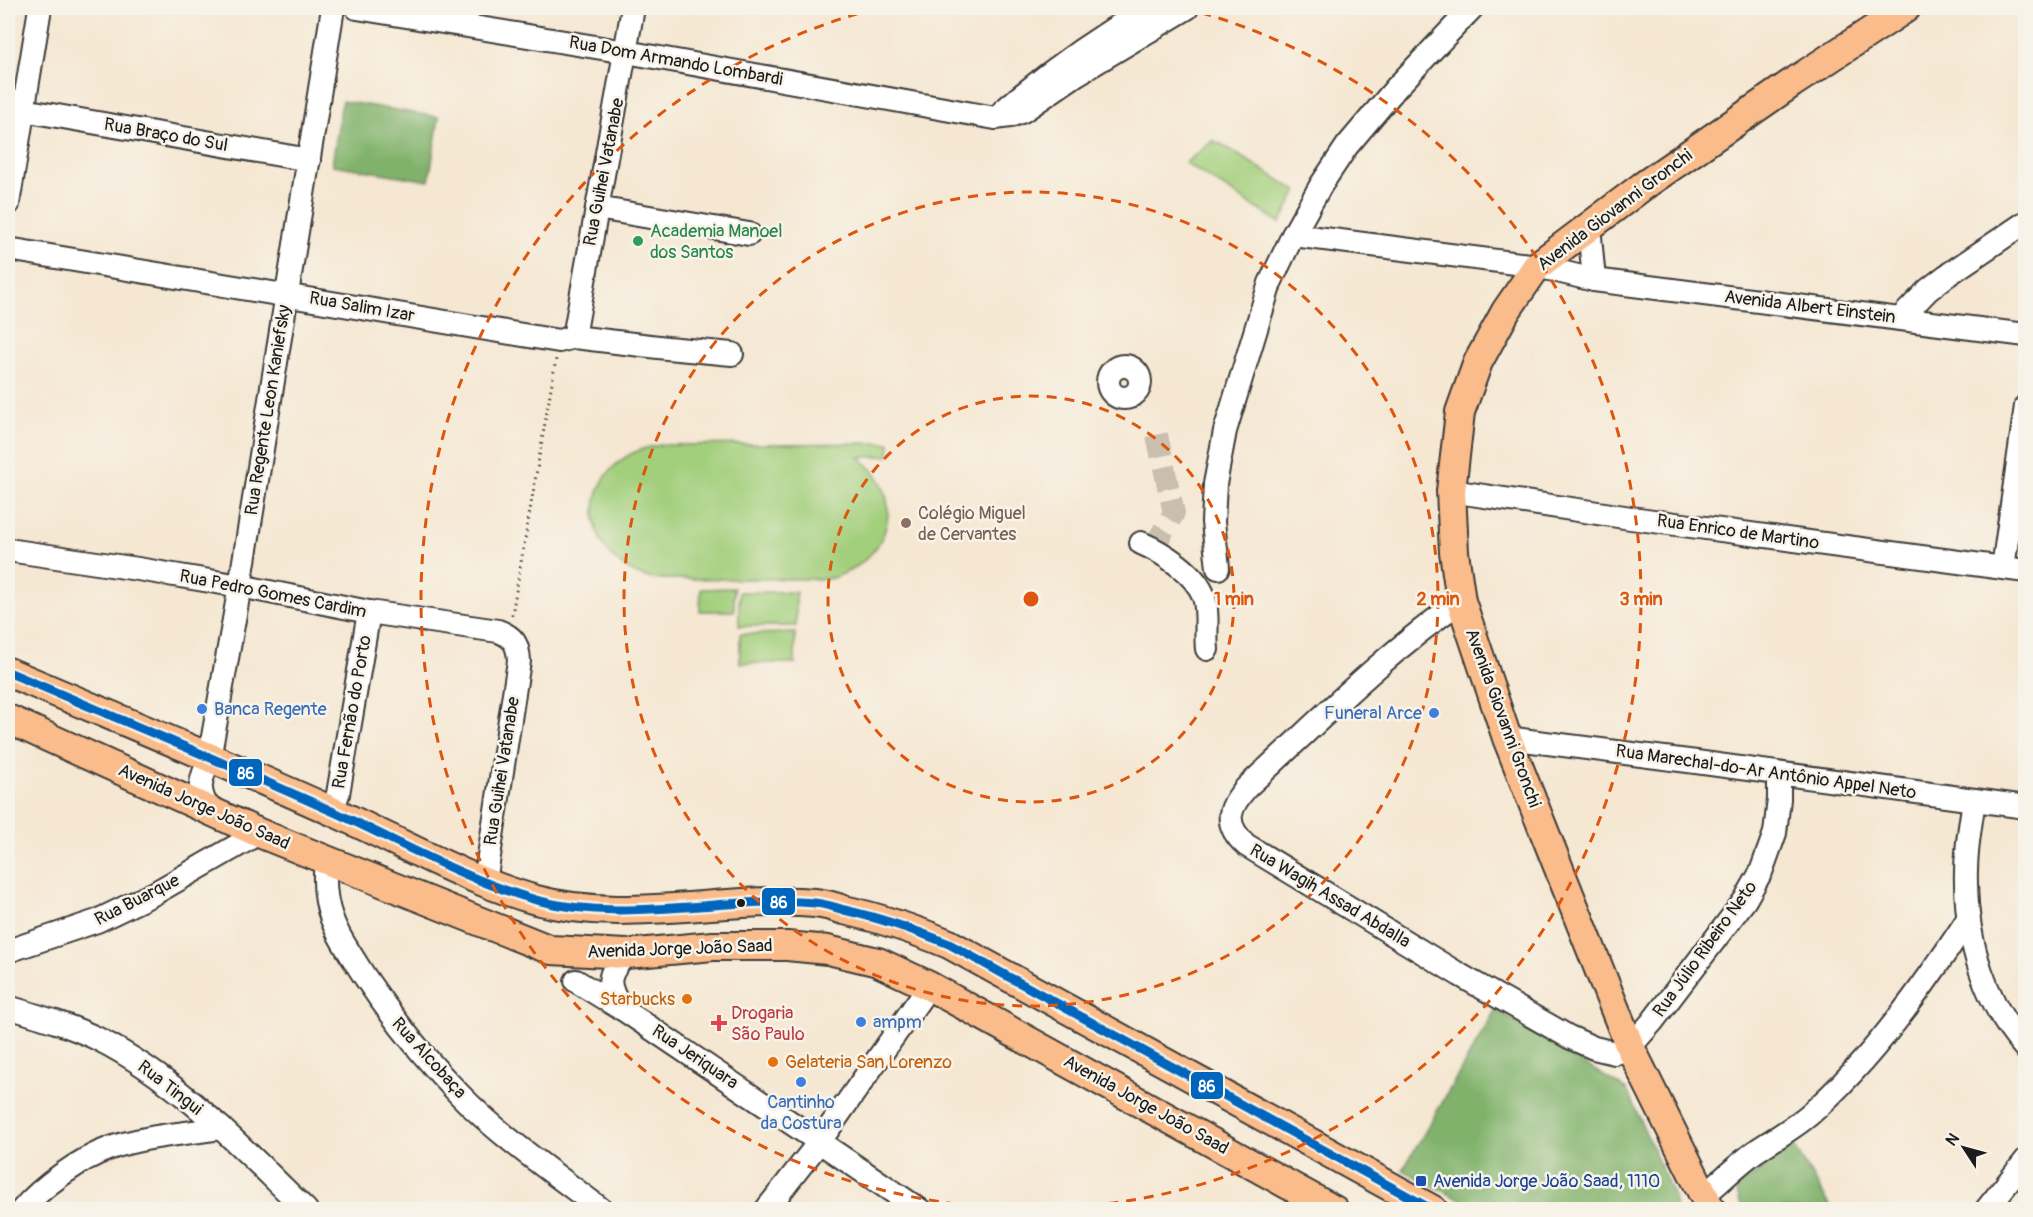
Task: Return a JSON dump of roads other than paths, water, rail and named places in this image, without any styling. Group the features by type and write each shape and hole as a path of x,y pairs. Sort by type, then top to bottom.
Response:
{"main road":[{"name":"Avenida Giovanni Gronchi","path":"1707,1203 1630,1047 1507,738 1461,601 1454,552 1451,491 1461,412 1478,362 1506,312 1537,266 1643,186 1905,8"},
{"path":"8,672 332,811 485,882 536,900 576,908 669,908 771,902 817,904 868,915 922,933 949,944 1059,1003 1417,1208"},
{"path":"59,742 77,701"},
{"name":"Avenida Jorge João Saad","path":"8,719 259,833 551,950 626,954 712,946 787,946 818,949 878,962 929,986 1334,1209"}],"street":[{"path":"8,204 40,8"},
{"name":"Rua Regente Leon Kaniefsky","path":"208,808 202,797 200,786 209,759 240,586 333,8"},
{"name":"Rua Dom Armando Lombardi","path":"357,8 626,52 995,118"},
{"name":"Rua Guihei Vatanabe","path":"566,339 597,208 633,8"},
{"path":"995,118 1057,66 1113,28 1148,8"},
{"path":"995,118 1023,111 1077,74 1187,8"},
{"path":"1218,568 1213,522 1215,484 1225,431 1270,283 1321,185 1347,146 1396,88 1472,8"},
{"name":"Rua Braço do Sul","path":"23,110 309,160"},
{"path":"597,208 749,234"},
{"path":"1900,319 1928,290 1946,276 2025,222"},
{"path":"1589,226 1594,280"},
{"name":"Avenida Albert Einstein","path":"1293,235 1537,266 1594,280 2025,335"},
{"name":"Rua Salim Izar","path":"8,249 566,339 732,354"},
{"path":"2014,569 2025,406"},
{"name":"Rua Enrico de Martino","path":"1451,491 1642,520 2014,569"},
{"path":"1141,543 1163,553 1197,585 1204,598 1207,649"},
{"name":"Rua Pedro Gomes Cardim","path":"8,550 240,586 369,612 498,631 514,640 518,647 519,661"},
{"name":"Rua Wagih Assad Abdalla","path":"1461,601 1425,626 1394,652 1247,787 1236,799 1231,811 1230,823 1236,836 1255,851 1460,975 1569,1037 1594,1048 1616,1053 1630,1047"},
{"name":"Rua Fernão do Porto","path":"332,811 338,794 369,612"},
{"name":"Rua Guihei Vatanabe","path":"485,882 519,661"},
{"name":"Rua Marechal-do-Ar Antônio Appel Neto","path":"1507,738 2025,807"},
{"name":"Rua Júlio Ribeiro Neto","path":"1630,1047 1704,955 1745,900 1761,872 1775,833 1779,775"},
{"path":"1974,800 1966,856 1968,919 1985,985 2008,1029 2025,1048"},
{"name":"Rua Buarque","path":"8,951 97,921 155,893 259,833"},
{"name":"Rua Alcobaça","path":"326,860 323,882 329,915 345,946 387,1010 460,1096 518,1146 602,1209"},
{"path":"1707,1203 1734,1168 1809,1114 1835,1089 1900,1014 1938,965 1968,919"},
{"path":"621,1008 612,993 610,983 613,968 626,954"},
{"name":"Rua Jeriquara","path":"576,981 621,1008 920,1209"},
{"path":"766,1209 820,1141 929,986"},
{"name":"Rua Tingui","path":"8,1007 98,1039 165,1082 221,1128 306,1209"},
{"path":"27,1208 66,1171 107,1149 154,1138 221,1128"},
{"path":"1986,1209 2025,1160"}],"tunnel":[{"path":"1153,548 1174,513 1156,431"}],"place":[{"name":"Academia Manoel dos Santos","path":"638,241"},
{"name":"Colégio Miguel de Cervantes","path":"906,523"},
{"name":"Banca Regente","path":"202,709"},
{"name":"Funeral Arce","path":"1434,713"},
{"name":"Starbucks","path":"687,999"},
{"name":"ampm","path":"861,1022"},
{"name":"Drogaria São Paulo","path":"719,1023"},
{"name":"Gelateria San Lorenzo","path":"773,1062"},
{"name":"Cantinho da Costura","path":"801,1082"},
{"name":"Avenida Jorge João Saad, 1110","path":"1421,1181"}]}
